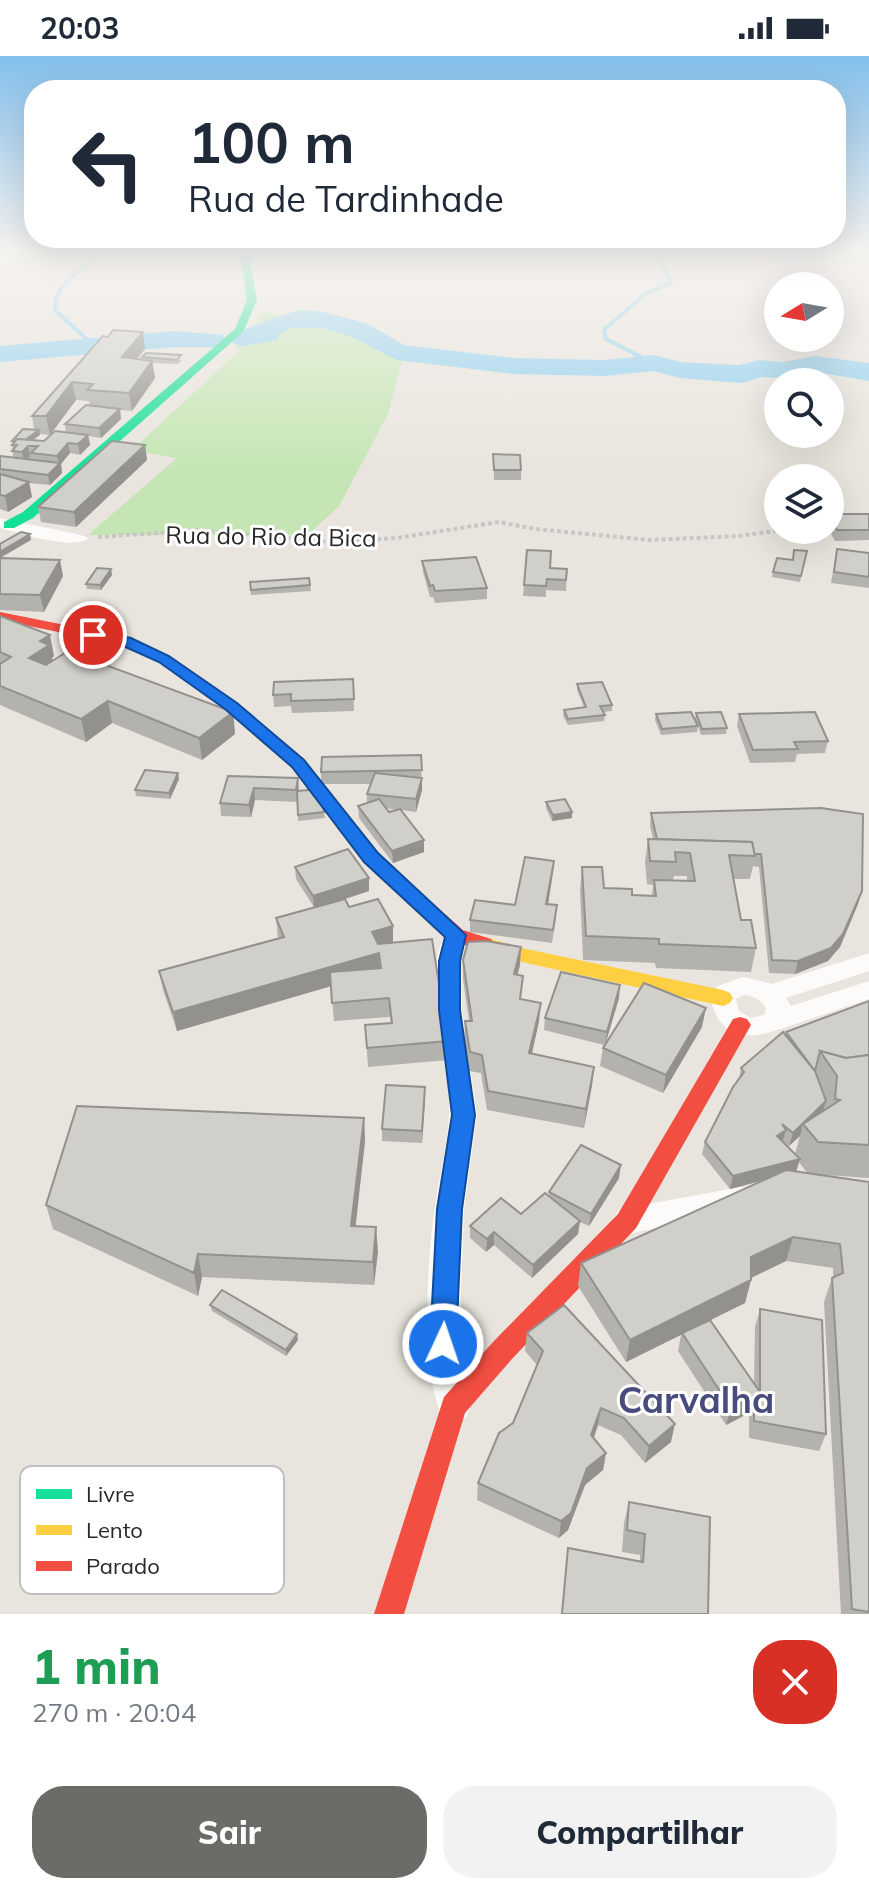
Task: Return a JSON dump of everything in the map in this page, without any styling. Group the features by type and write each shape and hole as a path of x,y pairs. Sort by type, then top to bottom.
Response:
{"street":[{"path":"4,524 28,515 243,324"},
{"path":"4,524 48,535 81,538"},
{"path":"0,616 125,641 164,659 231,706 298,763 371,858 456,935 526,956 723,998"},
{"path":"454,1406 443,1344 449,1209 463,1115 449,1010 449,961 456,935"},
{"path":"869,962 770,994 743,986 727,992 723,998 724,1010 740,1025 760,1028 869,990"},
{"path":"770,994 779,1008 775,1021"},
{"path":"389,1614 454,1406 502,1351 627,1221 740,1025"},
{"path":"627,1221 767,1193"}],"path":[{"name":"Rua do Rio da Bica","path":"81,538 201,530 330,542 397,538 499,522 535,529 650,540 764,531"}],"green space":[{"path":"254,324 325,324 383,343 397,356 403,356 388,414 339,506 308,535 88,535 177,458 132,450 240,350 234,347"}],"building":[{"path":"113,330 143,332 122,357 152,361 129,393 87,390 93,384 72,382 46,416 32,416 103,336 108,337"},
{"path":"146,353 181,355 177,360 142,357"},
{"path":"86,405 120,409 99,428 65,424"},
{"path":"23,429 39,430 25,440 12,441"},
{"path":"55,431 88,435 78,444 68,443 57,456 31,453 38,446 28,446 22,452 12,451 17,439 44,441"},
{"path":"112,441 145,445 74,512 38,507"},
{"path":"493,454 520,455 521,470 494,470"},
{"path":"0,456 60,463 48,475 0,469"},
{"path":"0,474 29,482 5,496 0,495"},
{"path":"844,514 869,514 869,530 844,530"},
{"path":"21,532 30,534 0,552 0,544"},
{"path":"837,549 869,553 869,577 834,572"},
{"path":"527,550 551,551 550,568 567,569 566,580 547,579 546,586 524,585"},
{"path":"794,550 807,551 801,576 773,572 777,558 793,560"},
{"path":"476,557 487,588 435,591 433,585 430,586 422,561"},
{"path":"0,558 60,560 40,595 0,594"},
{"path":"97,568 111,569 100,585 86,584"},
{"path":"309,578 310,585 251,590 250,582"},
{"path":"0,616 50,635 40,641 49,645 29,658 46,665 68,651 233,712 199,738 108,701 81,719 0,686 0,664 11,657 0,652"},
{"path":"353,679 354,699 291,701 291,694 273,695 274,682"},
{"path":"602,682 612,705 600,706 605,715 568,719 564,710 586,707 577,684"},
{"path":"691,712 698,726 662,729 656,714"},
{"path":"721,712 727,728 702,729 696,713"},
{"path":"815,712 828,741 794,742 798,749 753,750 739,714"},
{"path":"421,755 422,770 321,772 322,757"},
{"path":"145,770 178,773 169,793 135,790"},
{"path":"375,773 422,778 416,799 367,794"},
{"path":"228,776 298,778 296,790 254,788 249,805 220,803"},
{"path":"321,789 324,812 298,815 297,791"},
{"path":"379,799 389,812 400,809 424,840 392,851 358,806"},
{"path":"565,799 572,812 553,815 546,802"},
{"path":"821,808 863,814 862,891 843,934 831,948 798,961 772,960 761,854 754,854 752,842 657,839 651,813"},
{"path":"648,839 752,842 755,856 729,855 741,920 751,920 756,948 659,944 659,939 586,936 582,867 602,867 604,888 632,889 632,895 656,896 654,880 695,881 690,853 675,852 676,862 650,861"},
{"path":"348,849 369,878 313,896 295,867"},
{"path":"525,857 554,861 546,904 557,905 553,930 470,920 475,900 515,905"},
{"path":"345,899 349,907 378,899 393,926 372,932 378,944 432,939 448,1041 367,1048 365,1025 392,1023 389,998 332,1003 330,972 381,968 379,953 173,1012 159,971 284,937 276,918"},
{"path":"486,941 521,947 514,974 523,976 520,999 541,1003 529,1053 594,1067 586,1109 488,1091 482,1055 470,1052 465,1021 472,1021 463,960 468,942"},
{"path":"561,972 620,985 607,1032 545,1018"},
{"path":"644,983 706,1008 666,1075 603,1048"},
{"path":"869,1001 869,1055 846,1058 820,1051 815,1071 786,1032"},
{"path":"783,1032 815,1071 826,1101 793,1133 782,1124 786,1130 777,1136 800,1159 733,1176 705,1142 744,1072 741,1068"},
{"path":"820,1051 846,1058 869,1055 869,1145 818,1142 803,1124 840,1100 835,1099 837,1076"},
{"path":"386,1085 425,1087 422,1131 382,1129"},
{"path":"77,1106 364,1118 351,1226 376,1227 373,1262 198,1254 194,1273 46,1205"},
{"path":"581,1145 621,1165 591,1214 549,1192"},
{"path":"786,1170 869,1182 869,1612 852,1609 832,1278 843,1273 840,1244 793,1237 751,1257 751,1280 630,1340 581,1263"},
{"path":"545,1193 580,1221 533,1265 494,1232 487,1239 470,1226 501,1198 521,1214"},
{"path":"222,1290 297,1334 286,1350 210,1305"},
{"path":"564,1305 675,1424 649,1446 624,1418 601,1408 591,1435 606,1453 587,1468 571,1513 561,1521 478,1483 499,1433 513,1423 543,1351 527,1333"},
{"path":"760,1309 822,1320 826,1434 754,1421 754,1396 731,1408 682,1333 710,1320 760,1392"},
{"path":"629,1502 710,1517 708,1614 562,1614 568,1548 643,1562 645,1534 627,1530"}],"waterway":[{"path":"70,324 94,346"},
{"path":"244,338 268,334 266,330 279,324"},
{"path":"337,324 359,330 397,352 514,366 604,368 653,363 680,370 741,374 760,368 783,370 816,364 869,372"},
{"path":"611,324 604,330 606,339 653,363"},
{"path":"0,354 174,339 213,341"}],"traffic: fast":[{"path":"9,525 28,515 239,330 242,324"}],"traffic: slow":[{"path":"484,944 526,956 723,998"}],"traffic: jam":[{"path":"0,616 125,641 164,659 231,706 298,763 371,858 456,935 484,944"},
{"path":"389,1614 454,1406 502,1351 627,1221 740,1025"}],"district":[{"name":"Carvalha","path":"696,1399"}],"route":[{"path":"93,635 125,641 164,659 231,706 298,763 371,858 456,935 449,961 449,1010 463,1115 449,1209 443,1344"}]}
